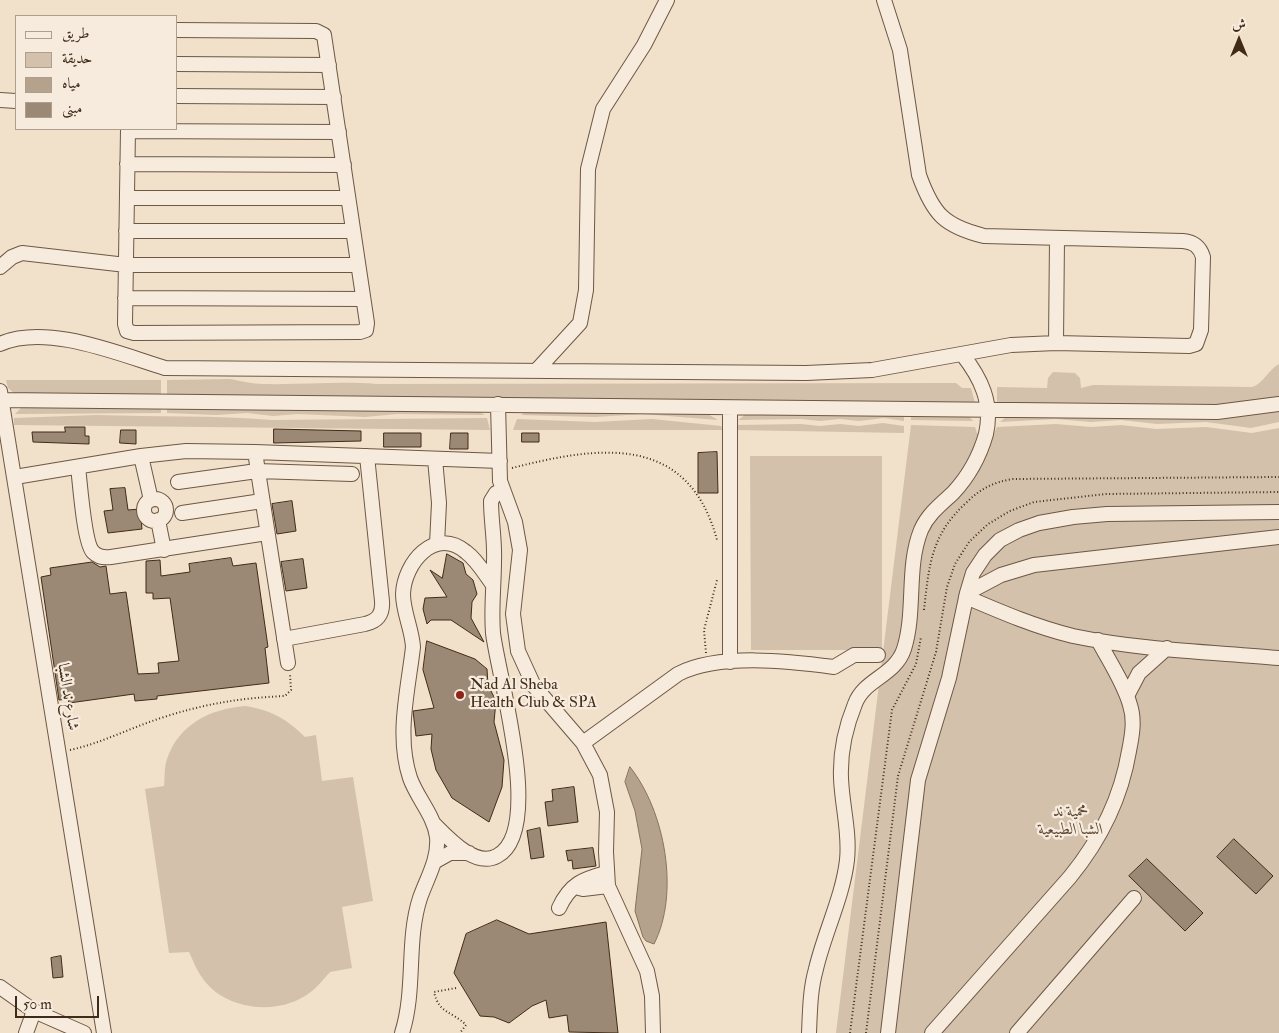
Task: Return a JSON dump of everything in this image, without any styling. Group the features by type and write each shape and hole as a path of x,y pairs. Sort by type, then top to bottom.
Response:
{"street":[{"path":"536,371 580,323 586,290 588,169 603,109 644,45 667,0"},
{"path":"0,344 7,340 38,336 96,347 165,368 840,372 906,365 1011,345 1056,343 1189,346 1196,344 1201,330 1203,258 1198,247 1194,244 1183,241 1057,240 984,236 958,230 943,218 933,206 919,175 900,50 884,0"},
{"path":"178,30 319,32 325,38 344,164 367,326 362,332 134,333 127,331 125,327 125,298 128,130 339,132"},
{"path":"178,64 329,66"},
{"path":"178,96 334,98"},
{"path":"0,100 15,101"},
{"path":"127,164 344,164"},
{"path":"127,198 348,198"},
{"path":"126,231 353,231"},
{"path":"1056,343 1057,240"},
{"path":"0,267 12,257 22,253 126,265 358,266"},
{"path":"125,298 363,298"},
{"path":"809,1033 815,970 847,863 848,830 841,776 846,733 852,712 864,689 888,673 900,658 906,639 915,553 922,529 936,508 954,492 969,473 983,441 985,393 980,378 962,354"},
{"path":"0,397 730,408 1217,412 1279,404"},
{"name":"شارع ند الشبا","path":"0,397 15,477 58,752 98,1012 99,1033"},
{"path":"502,404 500,466 503,491 515,522 520,550 513,614 518,651 524,669 538,692 583,743 593,758 605,793 607,879 647,971 652,996 654,1033"},
{"path":"730,408 730,662"},
{"path":"15,477 141,456 186,451 440,459 500,466"},
{"path":"255,452 288,663"},
{"path":"141,456 151,500 161,500 166,509 165,514 158,520 164,550"},
{"path":"284,639 372,623 381,614 382,601 368,456"},
{"path":"437,544 440,459"},
{"path":"78,466 88,540 93,552 105,558 267,533"},
{"path":"178,482 257,471 352,474"},
{"path":"434,824 469,853 484,859 491,858 504,851 514,830 519,800 519,784 508,697 494,633 492,585 494,549 491,500 496,493 503,491"},
{"path":"182,513 262,501"},
{"path":"888,1033 922,759 950,678 966,595 974,573 985,555 1000,540 1019,530 1039,523 1107,514 1279,512"},
{"path":"966,595 1001,575 1034,565 1279,537"},
{"path":"402,1033 410,996 416,914 437,849 434,824 410,778 404,750 403,722 413,647 403,594 412,563 427,548 437,544 453,545 467,552 492,585"},
{"path":"966,595 1049,629 1098,640 1279,658"},
{"path":"932,1033 1070,877 1100,835 1121,787 1132,726 1130,706 1127,696 1098,640"},
{"path":"1127,696 1139,673 1166,648"},
{"path":"583,743 678,674 707,663 813,663 834,667 854,655 878,655"},
{"path":"434,862 450,853 469,853"},
{"path":"559,908 564,897 582,880 607,879"},
{"path":"1017,1033 1134,898"},
{"path":"0,988 34,1011 81,1032 98,1012"},
{"path":"26,1033 34,1011"},
{"name":"شارع ند الشبا","path":"98,1012 104,1033"}],"path":[{"path":"500,466 580,453 618,453 656,460 674,471 694,491 712,522 718,542"},
{"path":"924,613 932,553 941,531 955,512 982,489 992,484 1013,479 1279,477"},
{"path":"866,1033 898,776 936,652 947,587 955,564 969,542 988,524 1010,511 1034,502 1106,494 1279,492"},
{"path":"707,663 704,630 717,578"},
{"path":"850,1033 892,710 916,664 921,631"},
{"path":"58,752 98,743 196,707 238,698 285,696 291,690 288,663"},
{"path":"456,988 434,992 436,1002 447,1014 459,1018 466,1025 460,1033"}],"green space":[{"path":"1279,364 1279,398 1239,405 997,403 997,387 1047,388 1048,378 1053,372 1075,373 1080,378 1081,388 1093,385 1252,387"},
{"path":"230,379 278,384 956,383 962,388 971,388 975,403 167,396 167,380"},
{"path":"6,380 161,380 161,396 15,394 8,388"},
{"path":"23,406 161,407 161,413 15,414"},
{"path":"167,407 476,410 485,415 397,414 365,417 297,414 273,416 247,413 216,415 167,413"},
{"path":"1279,410 1279,422 1251,428 1206,422 1157,424 1121,420 1091,422 1056,419 1000,422 1007,416 1241,416"},
{"path":"527,411 706,413 718,420 643,414 595,417 521,415"},
{"path":"904,413 904,421 884,418 859,421 840,419 820,421 801,419 738,420 746,414"},
{"path":"911,413 966,413 973,421 911,420"},
{"path":"96,415 272,420 487,418 490,430 14,425 14,418"},
{"path":"517,419 595,422 652,419 721,426 723,430 513,430"},
{"path":"883,423 904,426 904,433 735,430 736,425 801,424 820,426 840,424 859,426"},
{"name":"محمية ند الشبا الطبيعية","path":"1056,424 1091,427 1121,425 1156,429 1206,427 1252,433 1279,428 1279,1033 836,1033 911,425 975,427 977,433 994,433 997,427"},
{"path":"750,456 882,456 882,650 751,650"},
{"path":"245,706 278,716 305,737 316,735 322,781 353,777 373,901 342,907 352,968 330,972 305,996 278,1006 249,1006 222,996 210,987 201,976 189,952 169,953 145,789 164,786 167,759 179,736 188,728 208,715"}],"water":[{"path":"630,767 642,785 652,806 660,829 665,853 666,901 662,924 654,944 646,941 643,937 635,911 642,849 635,811 625,782"}],"building":[{"path":"65,427 85,427 85,436 89,436 89,444 33,442 32,432 65,432"},
{"path":"274,429 361,431 361,441 274,443"},
{"path":"121,430 136,430 136,444 120,443"},
{"path":"384,433 421,433 421,447 384,447"},
{"path":"451,433 468,433 468,449 450,449"},
{"path":"522,433 539,433 539,442 522,442"},
{"path":"717,452 718,493 698,493 698,453"},
{"path":"125,488 128,510 140,509 142,529 108,533 104,511 113,510 110,489"},
{"path":"292,501 296,531 277,534 272,504"},
{"path":"447,554 463,563 466,574 473,580 477,594 472,602 471,618 484,642 451,620 431,620 427,624 423,609 425,598 447,597 430,570 442,578"},
{"path":"231,558 233,566 256,563 268,647 265,648 269,683 157,696 157,699 135,701 134,694 69,703 68,699 59,700 41,577 51,575 50,568 92,562 100,567 106,566 110,594 126,592 138,674 159,673 158,663 179,661 170,598 153,599 153,593 146,593 146,561 160,560 161,576 190,572 189,564"},
{"path":"303,559 307,588 286,591 281,562"},
{"path":"427,641 475,659 487,669 488,685 496,701 494,722 504,760 502,787 489,822 452,798 436,770 431,749 432,734 416,736 413,711 434,708 423,670"},
{"path":"574,787 578,822 548,826 545,802 553,801 552,790"},
{"path":"540,828 544,857 531,859 527,831"},
{"path":"1234,839 1273,876 1256,894 1217,857"},
{"path":"593,848 596,866 573,869 572,860 568,861 566,851"},
{"path":"1147,859 1203,913 1185,931 1129,876"},
{"path":"497,920 529,934 606,922 618,1033 569,1032 567,1015 549,1018 546,1000 532,1006 509,1023 494,1017 480,1016 454,973 466,934"},
{"path":"61,956 63,977 53,978 51,958"}],"place":[{"name":"Nad Al Sheba Health Club & SPA","path":"460,695"}]}
